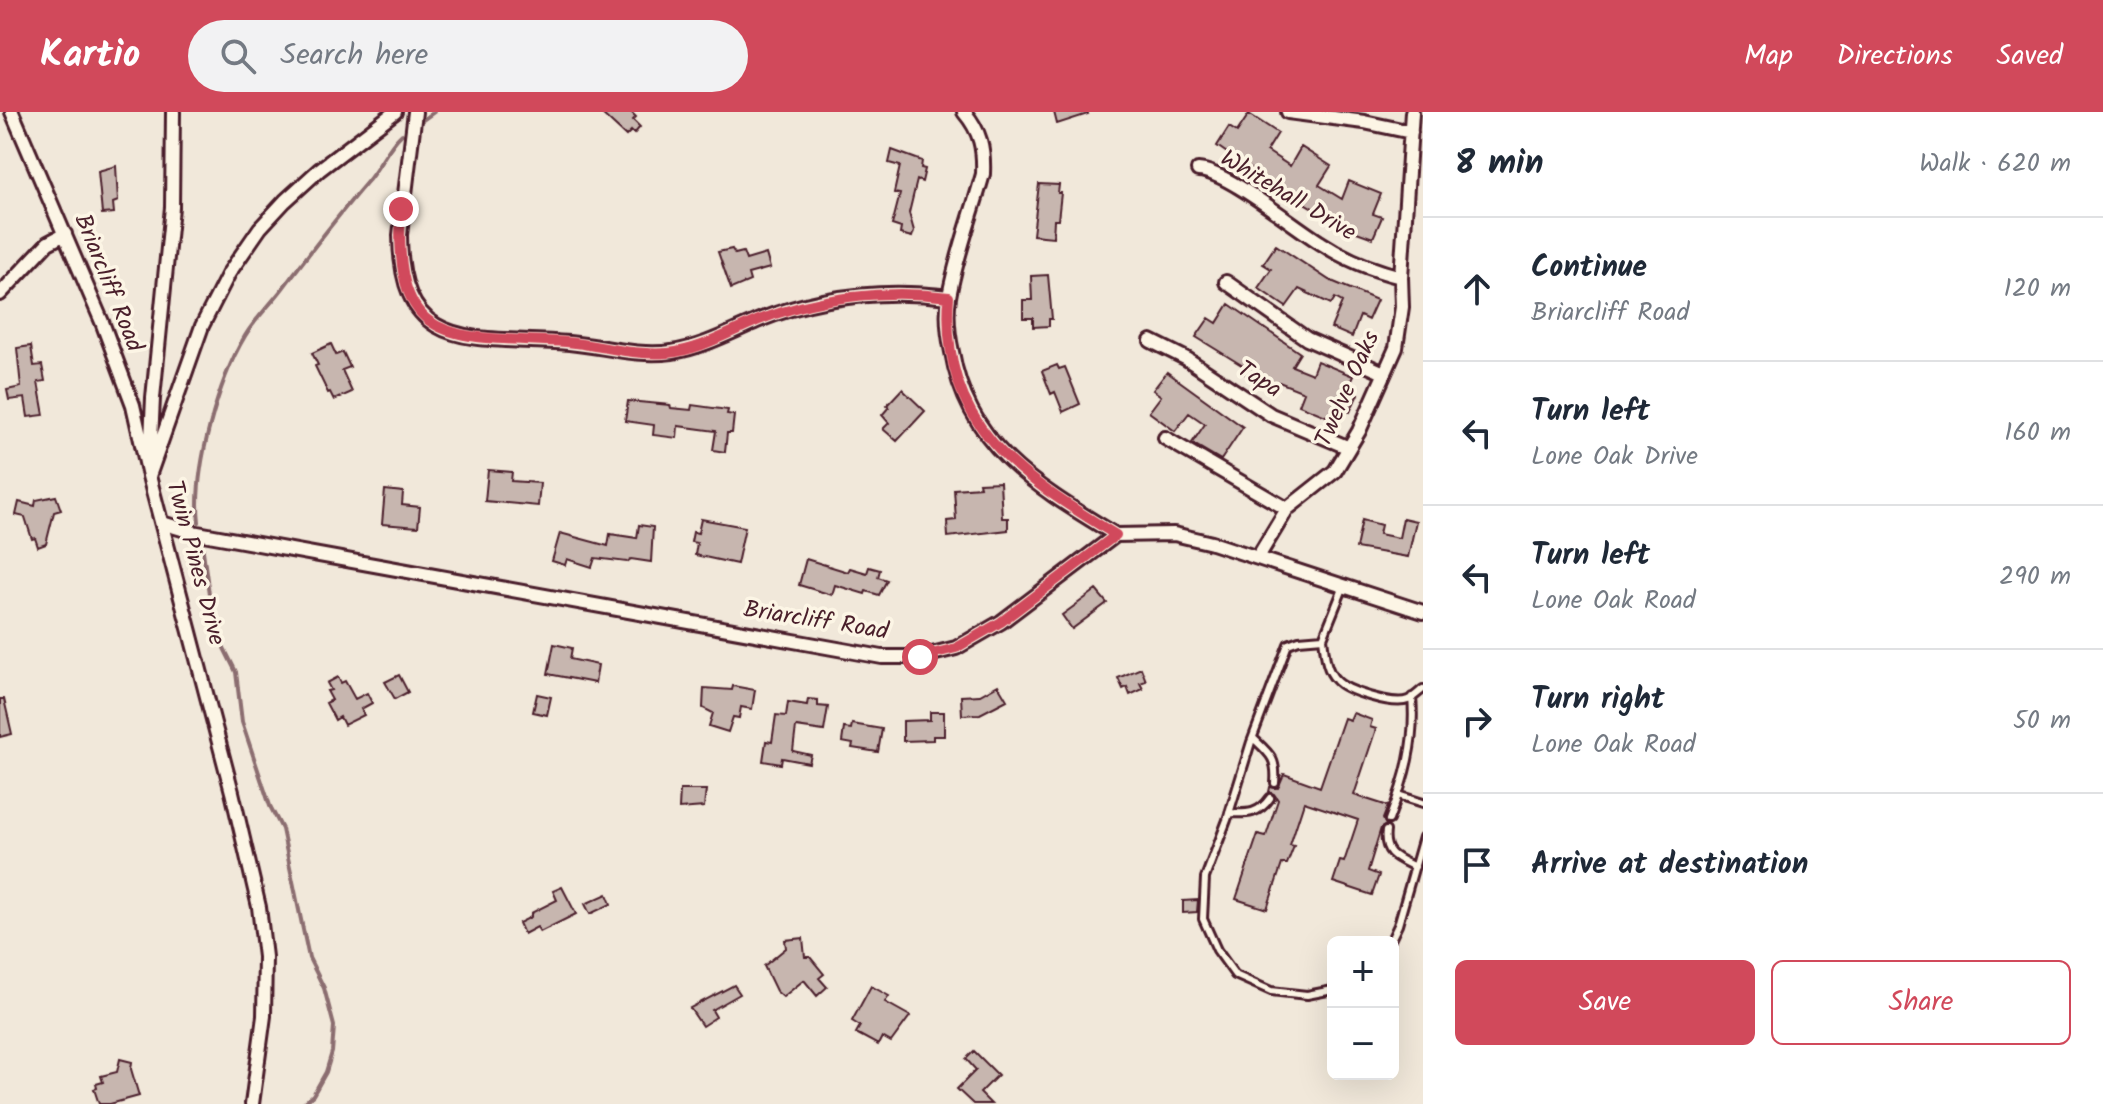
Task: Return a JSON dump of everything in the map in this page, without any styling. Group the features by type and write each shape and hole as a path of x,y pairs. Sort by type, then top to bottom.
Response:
{"street":[{"name":"Briarcliff Road","path":"12,112 102,322 133,405 149,476"},
{"path":"149,476 153,398 172,207 173,112"},
{"name":"Twin Pines Drive","path":"252,1104 264,1016 265,957 259,907 149,476 202,326 229,273 260,228 285,201 319,170 395,112"},
{"path":"415,112 400,254 415,307 427,320 460,336 667,353 696,348 759,320 811,303 888,294 949,297"},
{"path":"964,112 975,124 981,140 983,174 949,297 948,333 964,397 1005,459 1033,482 1116,535 1174,534 1258,557 1423,612"},
{"path":"1288,112 1411,132"},
{"name":"Twelve Oaks","path":"1258,557 1287,509 1331,475 1359,431 1396,348 1402,307 1401,277 1412,112"},
{"name":"Whitehall Drive","path":"1198,170 1228,181 1339,254 1401,277"},
{"path":"0,294 48,243 65,234"},
{"path":"1226,282 1307,339 1384,373"},
{"name":"Tapa","path":"1151,341 1187,359 1271,415 1347,447"},
{"path":"1165,438 1287,509"},
{"name":"Briarcliff Road","path":"162,523 192,532 882,657 920,657 956,648 1001,622 1116,535"}],"lane":[{"path":"1344,586 1323,638 1328,667 1337,682 1393,702 1407,700 1423,689"},
{"path":"1323,638 1288,644 1205,878 1203,919 1217,950 1235,975 1271,991 1307,995 1327,991"},
{"path":"1389,820 1413,737 1412,697"},
{"path":"1253,738 1273,758 1275,783"},
{"path":"1398,795 1423,803"},
{"path":"1229,813 1249,814 1262,808 1270,798"},
{"path":"1386,831 1386,850 1415,867"},
{"path":"1393,936 1423,837"}],"building":[{"path":"600,112 631,112 636,117 633,120 640,127 634,134 631,131 626,136"},
{"path":"1054,112 1087,112 1088,114 1057,124"},
{"path":"1249,114 1278,133 1267,151 1290,166 1301,147 1331,166 1319,185 1342,199 1349,181 1381,194 1373,214 1382,217 1373,238 1324,220 1326,216 1217,146 1229,127 1237,132"},
{"path":"892,150 922,161 921,168 925,169 922,182 917,180 909,213 914,231 912,237 900,234 901,228 892,225 900,194 894,193 900,166 889,163"},
{"path":"116,166 118,201 113,203 114,213 102,214 98,171"},
{"path":"1039,184 1059,185 1058,220 1054,220 1053,237 1033,235"},
{"path":"1276,245 1329,280 1377,300 1368,320 1360,316 1352,337 1331,328 1342,302 1335,298 1331,304 1299,289 1286,307 1258,288 1271,269 1263,264"},
{"path":"732,249 735,254 743,252 746,260 766,254 770,268 748,274 750,281 731,289 718,252"},
{"path":"1048,275 1052,319 1049,319 1049,326 1033,327 1033,318 1023,318 1023,300 1032,300 1031,276"},
{"path":"1229,304 1300,353 1292,366 1312,374 1317,361 1353,376 1347,390 1358,394 1350,412 1338,407 1333,419 1299,405 1304,392 1279,382 1272,392 1245,374 1248,369 1196,337 1209,318 1217,323"},
{"path":"331,344 336,355 343,352 350,367 342,370 352,392 334,400 315,366 318,365 312,353"},
{"path":"31,346 34,366 42,365 45,381 38,382 44,415 28,417 25,398 9,400 7,390 21,387 17,348"},
{"path":"1057,365 1059,369 1065,367 1080,404 1063,412 1055,392 1051,394 1042,371"},
{"path":"1167,372 1243,427 1221,460 1192,443 1205,424 1189,413 1175,431 1149,412 1161,396 1153,390"},
{"path":"902,389 925,411 897,441 883,429 889,423 882,415"},
{"path":"628,401 691,410 692,405 728,410 727,414 734,415 732,433 727,433 725,452 713,450 716,431 678,426 677,438 653,435 654,425 625,421"},
{"path":"488,470 512,472 511,481 540,483 538,506 485,501"},
{"path":"1000,482 1002,518 1008,518 1008,530 948,537 947,521 956,520 954,489"},
{"path":"385,490 403,492 402,505 420,507 418,527 382,524"},
{"path":"56,496 61,510 54,512 46,544 38,547 25,517 16,515 19,502 35,506 36,500"},
{"path":"1403,518 1416,521 1408,557 1356,548 1362,520 1381,525 1379,534 1399,538"},
{"path":"701,519 745,527 737,564 695,555 697,543 691,542 693,532 698,533"},
{"path":"639,525 653,527 651,562 595,558 592,567 567,559 565,565 552,561 560,533 608,546 610,534 637,538"},
{"path":"806,559 848,572 850,568 867,573 869,567 880,570 878,577 887,580 879,595 835,585 832,595 799,585"},
{"path":"1096,590 1107,603 1072,629 1062,615"},
{"path":"554,644 572,648 570,659 598,665 595,683 548,674"},
{"path":"1141,668 1146,681 1140,683 1143,689 1130,695 1118,678"},
{"path":"399,675 408,692 395,699 385,682"},
{"path":"338,677 341,683 345,681 355,699 367,693 372,703 361,709 364,715 344,725 340,717 335,720 326,703 332,700 327,683"},
{"path":"998,685 1007,700 980,714 962,715 961,696 980,695"},
{"path":"733,686 755,690 752,709 741,707 739,718 733,717 728,732 709,726 713,713 703,708 704,688 732,690"},
{"path":"537,694 551,697 547,715 533,712"},
{"path":"0,699 4,699 12,734 0,737"},
{"path":"808,699 818,700 818,706 828,707 824,731 796,727 793,751 811,755 809,763 782,758 781,764 763,761 766,741 772,742 776,715 786,716 788,702 807,705"},
{"path":"930,712 944,712 944,736 933,736 933,740 903,741 903,721 930,720"},
{"path":"1353,713 1372,720 1370,727 1376,729 1354,795 1388,806 1383,819 1386,825 1381,828 1368,871 1379,875 1372,895 1333,882 1340,861 1344,862 1358,820 1304,802 1290,845 1294,846 1287,864 1282,864 1267,909 1236,899 1258,834 1266,836 1278,800 1269,792 1270,787 1278,788 1284,774 1320,787 1344,718 1350,720"},
{"path":"852,724 882,729 878,752 852,748 853,744 842,742 844,728 851,729"},
{"path":"680,790 706,790 704,807 679,809"},
{"path":"562,887 576,914 540,932 537,927 524,934 519,923 557,900 553,891"},
{"path":"607,894 611,904 590,914 585,904"},
{"path":"1198,900 1197,912 1183,913 1183,901"},
{"path":"803,938 805,957 810,957 824,974 819,978 827,987 817,996 804,980 783,997 776,991 764,966 786,948 785,940"},
{"path":"734,985 740,994 712,1010 716,1017 702,1026 690,1008"},
{"path":"871,986 889,996 885,1002 910,1016 891,1042 882,1037 878,1045 856,1033 860,1026 852,1021"},
{"path":"974,1051 998,1075 980,1093 991,1104 973,1104 957,1089 976,1070 966,1059"},
{"path":"120,1059 132,1062 139,1096 99,1104 94,1089 97,1088 96,1084 103,1082 101,1076 117,1072"}],"waterway":[{"path":"423,120 434,112"},
{"path":"199,522 198,501 204,452 217,401 235,355 253,324 402,134"},
{"path":"201,537 211,608 221,642 236,672 242,722 270,806 282,829 309,958 324,988 334,1026 332,1052 326,1072 313,1095 303,1104"}],"route":[{"path":"401,209 400,254 415,307 441,329 476,339 571,343 638,353 667,353 696,348 759,320 811,303 888,294 949,297 948,333 955,369 964,397 988,437 1005,459 1033,482 1116,535 1001,622 956,648 920,657"}]}
